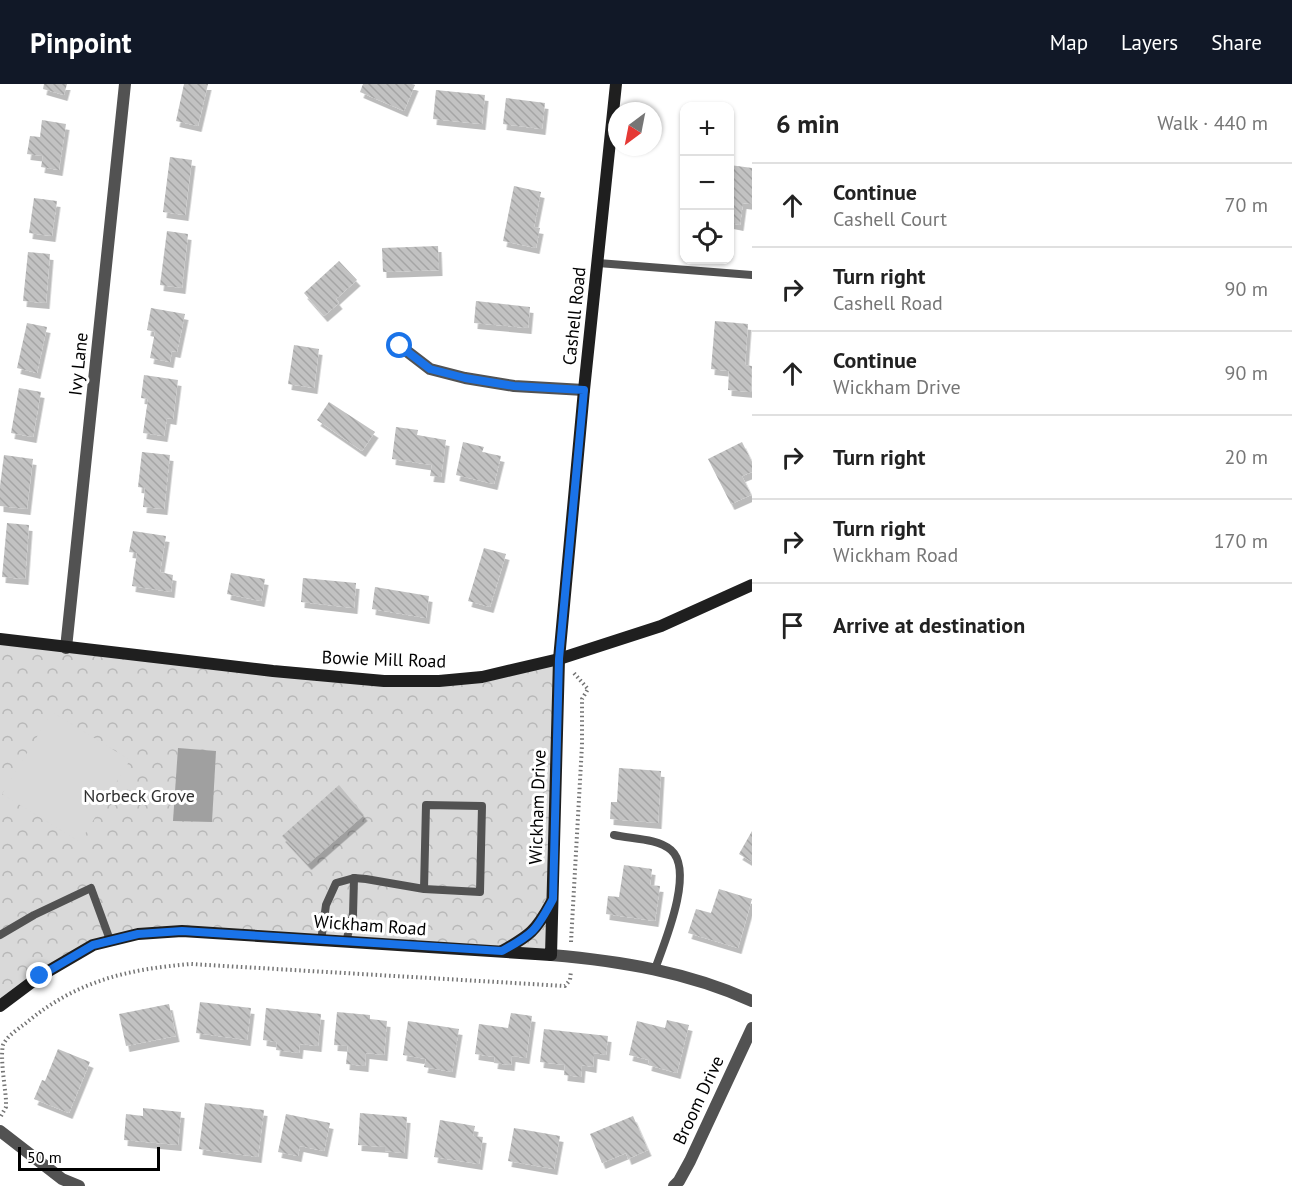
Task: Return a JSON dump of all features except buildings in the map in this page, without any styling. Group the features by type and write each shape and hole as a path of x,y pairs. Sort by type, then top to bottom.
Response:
{"street":[{"name":"Ivy Lane","path":"66,648 125,84"},
{"name":"Cashell Road","path":"559,659 616,84"},
{"path":"400,346 430,369 465,378 514,386 584,390"},
{"name":"Bowie Mill Road","path":"0,639 273,671 384,681 439,681 482,677 559,659 661,626 752,585"},
{"name":"Wickham Drive","path":"551,955 559,659"},
{"path":"502,951 528,937 540,924 553,899"},
{"name":"Wickham Road","path":"0,1006 40,976 93,945 138,934 182,931 596,959 655,969 715,985 752,1001"},
{"name":"Broom Drive","path":"674,1186 690,1161 752,1028"},
{"path":"0,1131 62,1179 79,1186"}],"lane":[{"path":"598,263 752,275"},
{"path":"321,940 326,905 336,883 354,878 424,889 480,892 482,806 426,806 424,889"},
{"path":"614,836 659,843 673,851 680,869 680,887 673,917 655,969"},
{"path":"346,942 353,915 354,878"},
{"path":"0,935 34,915 91,888 111,940"}],"green space":[{"name":"Norbeck Grove","path":"0,639 439,681 559,659 551,955 182,931 92,945 0,1006"},
{"path":"52,712 130,760 80,842 2,794"}],"shaded area":[{"path":"178,748 216,751 212,822 173,821"}],"route":[{"path":"40,976 93,945 138,934 182,931 502,951 528,937 540,924 553,899 559,659 584,390 514,386 465,378 430,369 400,346"}]}
